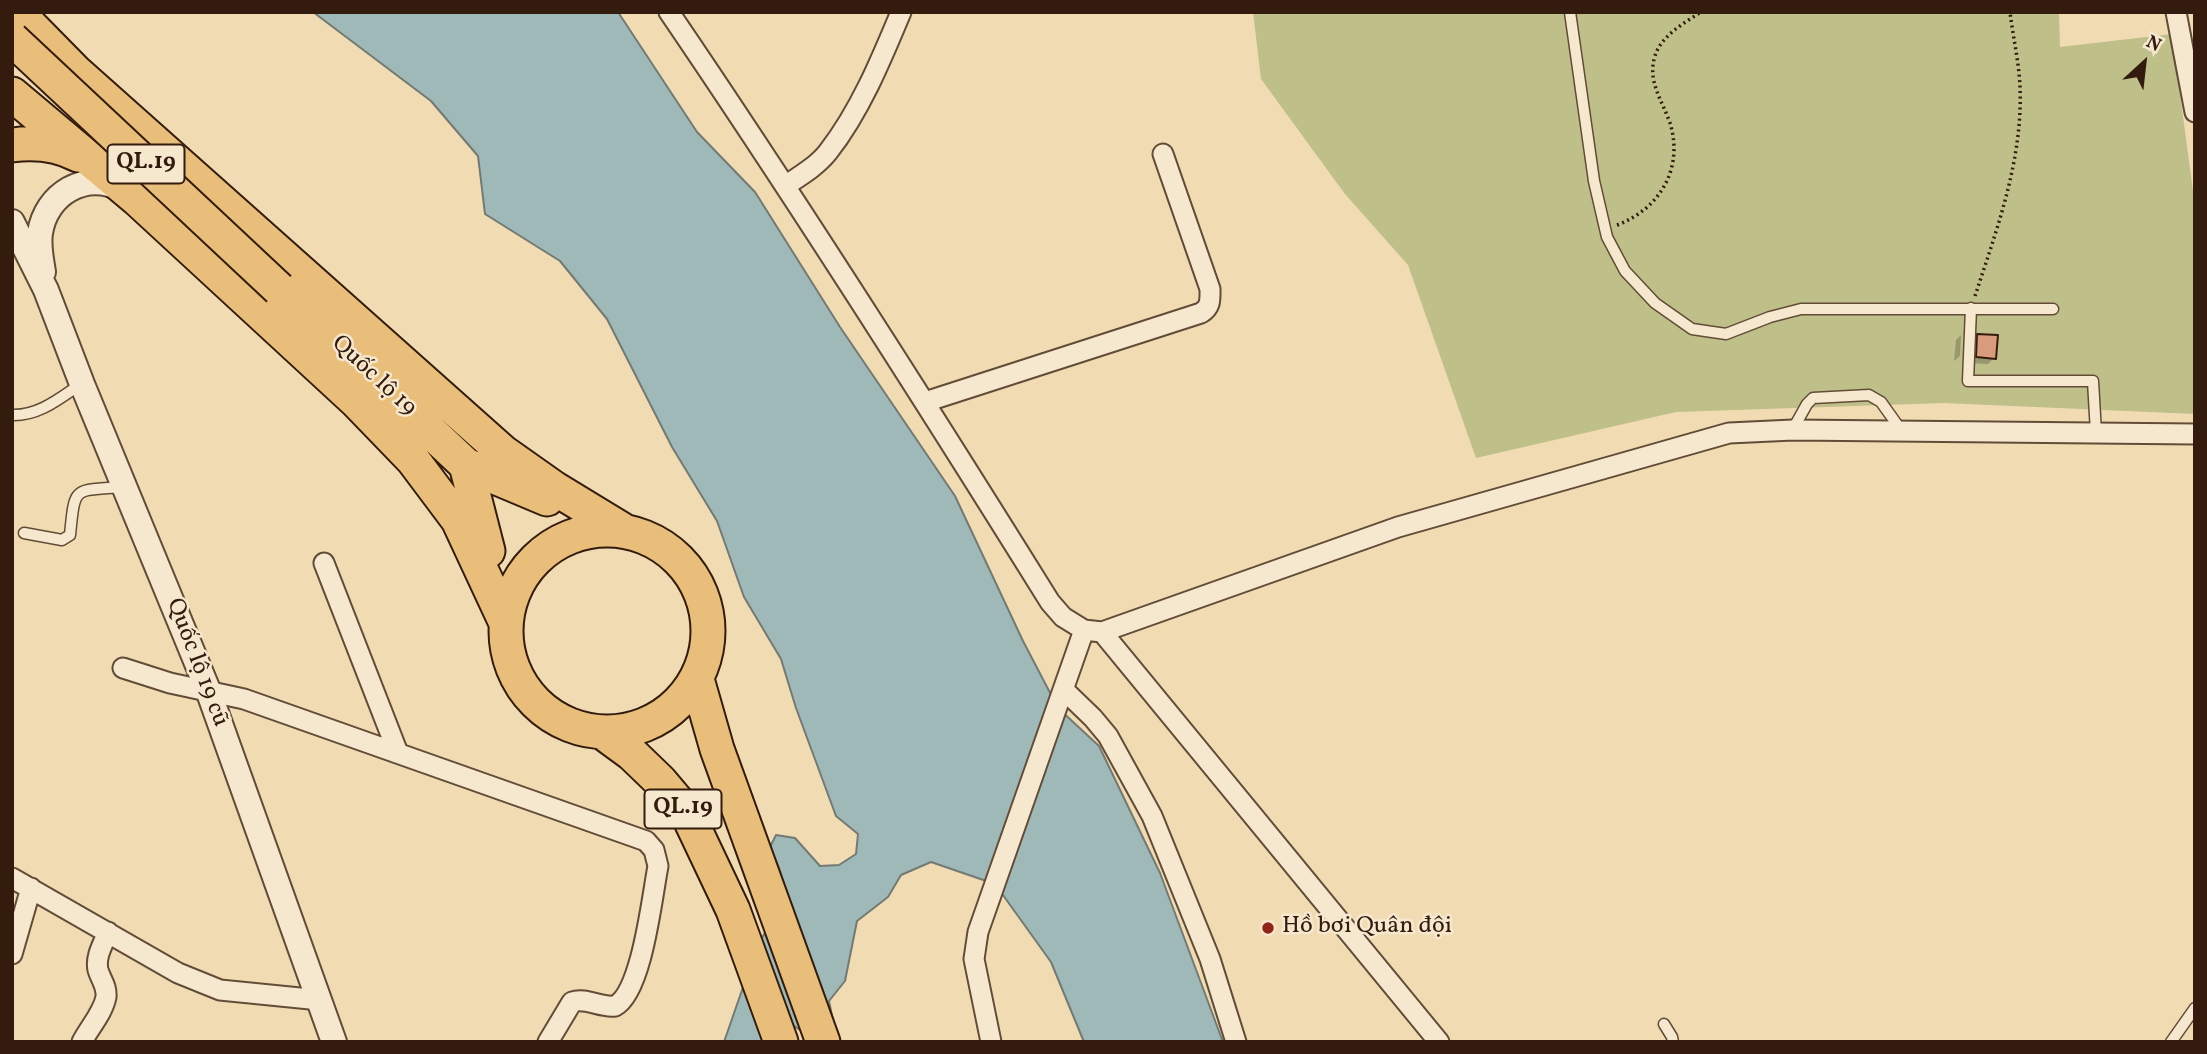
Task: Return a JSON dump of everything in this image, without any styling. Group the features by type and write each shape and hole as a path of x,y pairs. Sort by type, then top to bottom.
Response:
{"highway":[{"path":"17,12 75,71 503,452 554,488 623,530 653,540 679,559 698,585 708,616 708,648 697,679 681,702 658,719 631,729 602,732 570,725 543,709 522,685 509,656 506,623 467,465"},
{"name":"Quốc lộ 19","path":"12,39 467,465 623,530"},
{"path":"12,45 29,43 50,52 75,71"},
{"path":"12,94 137,199 356,401 413,460 458,520 506,623"},
{"path":"12,145 47,144 66,149 109,175"},
{"path":"506,623 511,596 524,571 544,551 567,537 594,530 623,530"},
{"name":"QL.19","path":"697,679 706,715 767,891 823,1042"},
{"name":"QL.19","path":"602,732 632,754 660,780 687,814 733,910 781,1042"}],"street":[{"path":"669,12 925,402 1050,602 1063,617 1093,631 1439,1042"},
{"path":"785,186 827,154 872,77 901,12"},
{"path":"2176,12 2188,37 2195,112"},
{"path":"925,402 1207,309 1210,289 1163,154"},
{"path":"46,290 39,248 40,231 53,201 72,187 95,182 118,187 137,199"},
{"path":"12,222 46,290"},
{"name":"Quốc lộ 19 cũ","path":"46,290 208,690 334,1042"},
{"path":"990,1042 974,960 978,932 1061,699 1093,631 1398,527 1729,433 1793,430 2195,434"},
{"path":"324,563 398,753"},
{"path":"123,668 170,683 244,699 646,841 654,850 658,866 638,973 628,994 615,1006 584,1001 572,1002 548,1042"},
{"path":"1061,699 1093,718 1108,736 1152,816 1210,959 1236,1042"},
{"path":"12,878 178,973 220,990 320,1000"},
{"path":"12,954 31,888"},
{"path":"82,1042 101,1011 106,997 105,984 97,961 108,932"}],"lane":[{"path":"1570,12 1594,181 1605,230 1625,271 1655,303 1692,329 1726,334 1770,317 1801,309 2053,309"},
{"path":"1971,308 1968,381 2093,381 2096,433"},
{"path":"12,415 27,415 39,410 82,384"},
{"path":"1793,430 1813,398 1869,395 1881,402 1901,431"},
{"path":"24,533 62,540 67,538 70,535 74,498 79,493 126,486"},
{"path":"2171,1042 2195,1008"},
{"path":"1664,1024 1673,1042"}],"path":[{"path":"1605,230 1627,221 1657,199 1670,175 1675,142 1669,120 1652,81 1655,56 1664,40 1700,12"},
{"path":"1971,308 2003,211 2018,132 2020,86 2010,12"}],"green space":[{"path":"1253,12 2059,12 2060,47 2172,34 2195,206 2195,414 1944,403 1676,412 1476,458 1408,265 1345,194 1261,79"}],"water":[{"path":"313,12 618,12 697,132 755,192 840,327 955,496 1023,641 1058,708 1099,746 1160,873 1223,1042 1084,1042 1051,962 995,884 931,862 901,875 888,897 857,921 845,981 829,1001 836,1035 815,1040 786,1017 772,1042 724,1042 758,944 785,901 780,871 770,847 776,835 795,838 820,866 839,865 856,854 858,834 836,816 781,659 744,597 717,521 672,447 607,319 560,261 485,214 478,156 431,101"}],"building":[{"path":"1977,334 1998,335 1996,359 1976,357"}],"place":[{"name":"Hồ bơi Quân đội","path":"1268,928"}]}
